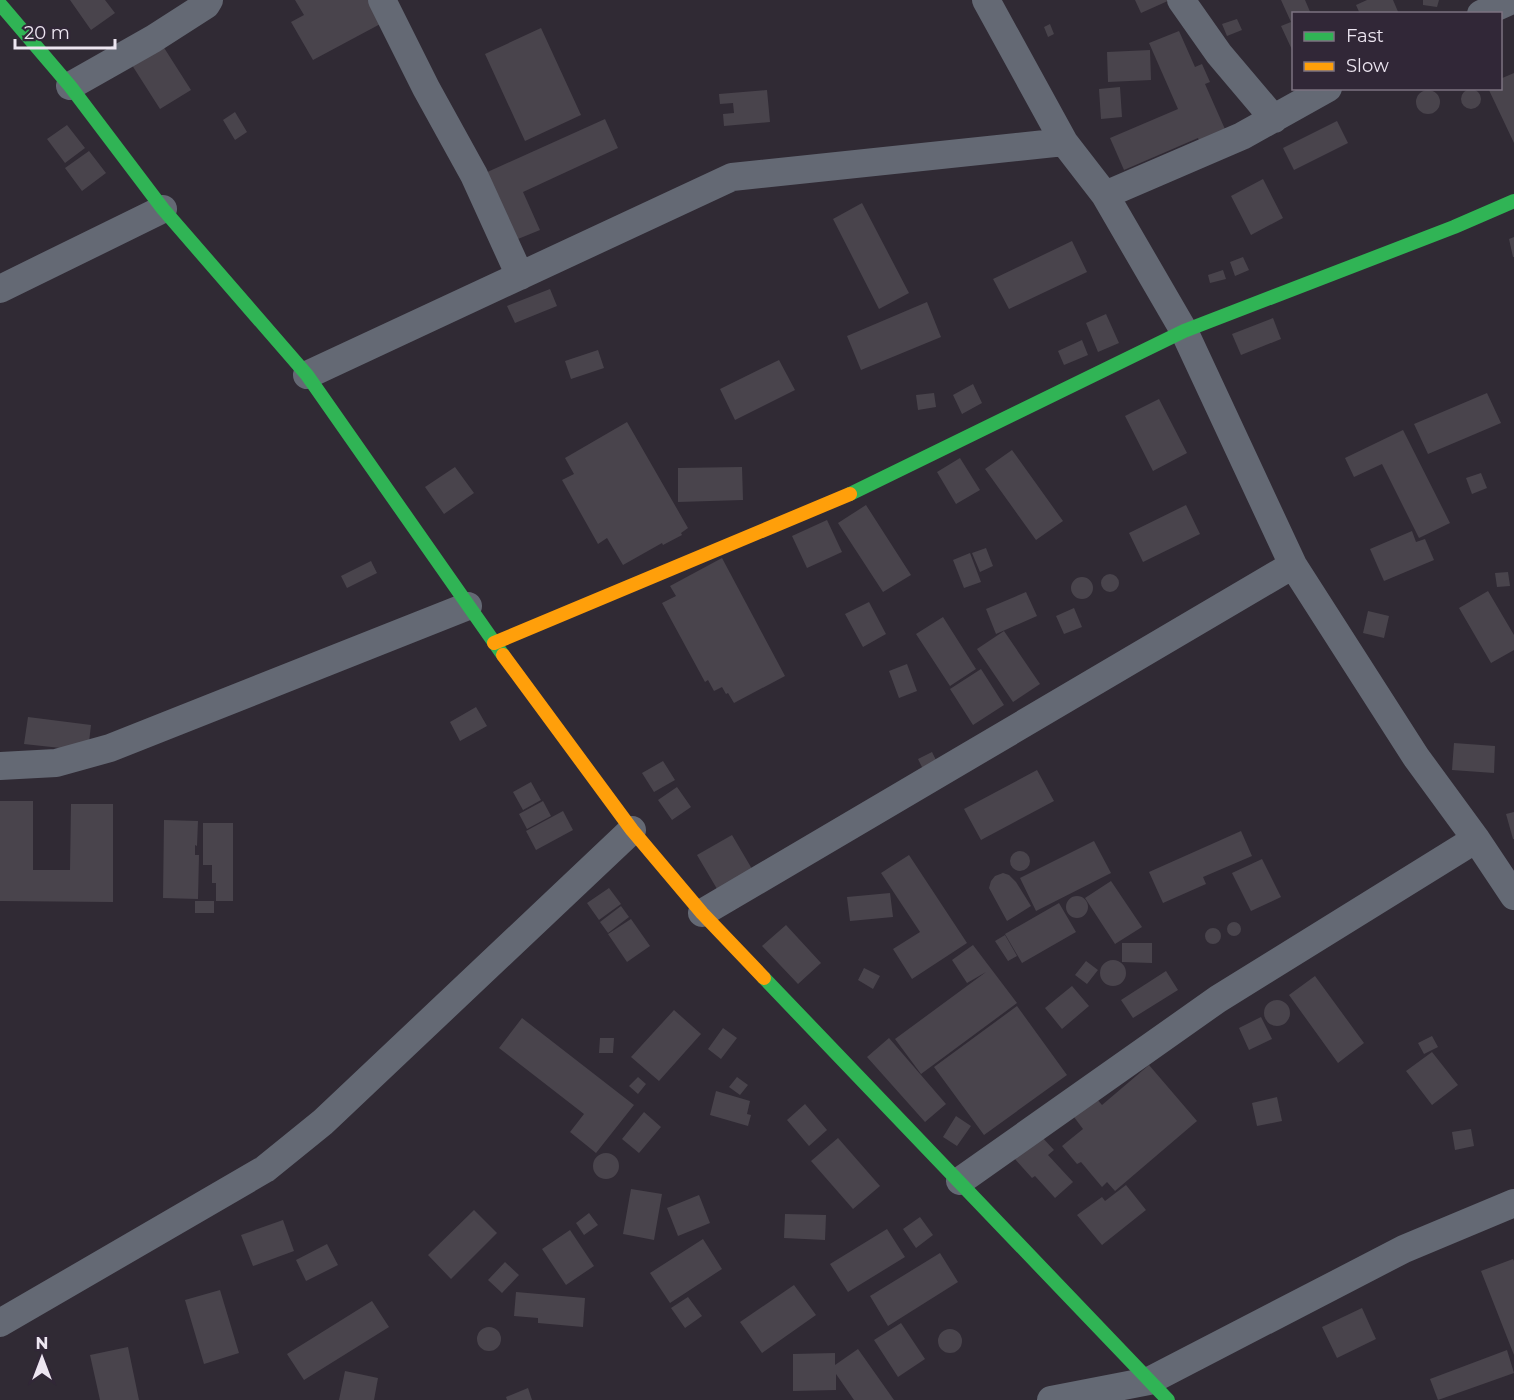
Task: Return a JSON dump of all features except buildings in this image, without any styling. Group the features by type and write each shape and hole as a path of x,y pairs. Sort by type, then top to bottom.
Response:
{"street":[{"path":"70,86 153,39 206,5 209,0"},
{"path":"382,0 426,88 474,175 520,276"},
{"path":"986,0 1064,142 1105,195 1184,331 1293,565 1416,757 1514,896"},
{"path":"1182,0 1219,54 1274,118"},
{"path":"1485,12 1512,0"},
{"path":"0,4 70,86 163,209 307,375 494,643 632,830 702,913 1159,1390"},
{"path":"1105,195 1242,136 1324,90"},
{"path":"307,375 732,177 1064,142"},
{"path":"494,643 830,504 1184,331 1454,227 1514,201"},
{"path":"0,289 163,209"},
{"path":"702,913 1293,565"},
{"path":"0,766 56,763 110,748 468,606"},
{"path":"0,1323 265,1169 323,1122 632,830"},
{"path":"960,1180 1218,999 1476,839"},
{"path":"1051,1400 1159,1390 1404,1249 1514,1203"}],"traffic: fast":[{"path":"0,4 70,86 163,209 307,375 503,655"},
{"path":"850,494 1184,331 1454,227 1514,201"},
{"path":"764,978 1168,1400"}],"traffic: slow":[{"path":"494,643 850,494"},
{"path":"503,655 632,830 702,913 764,978"}]}
